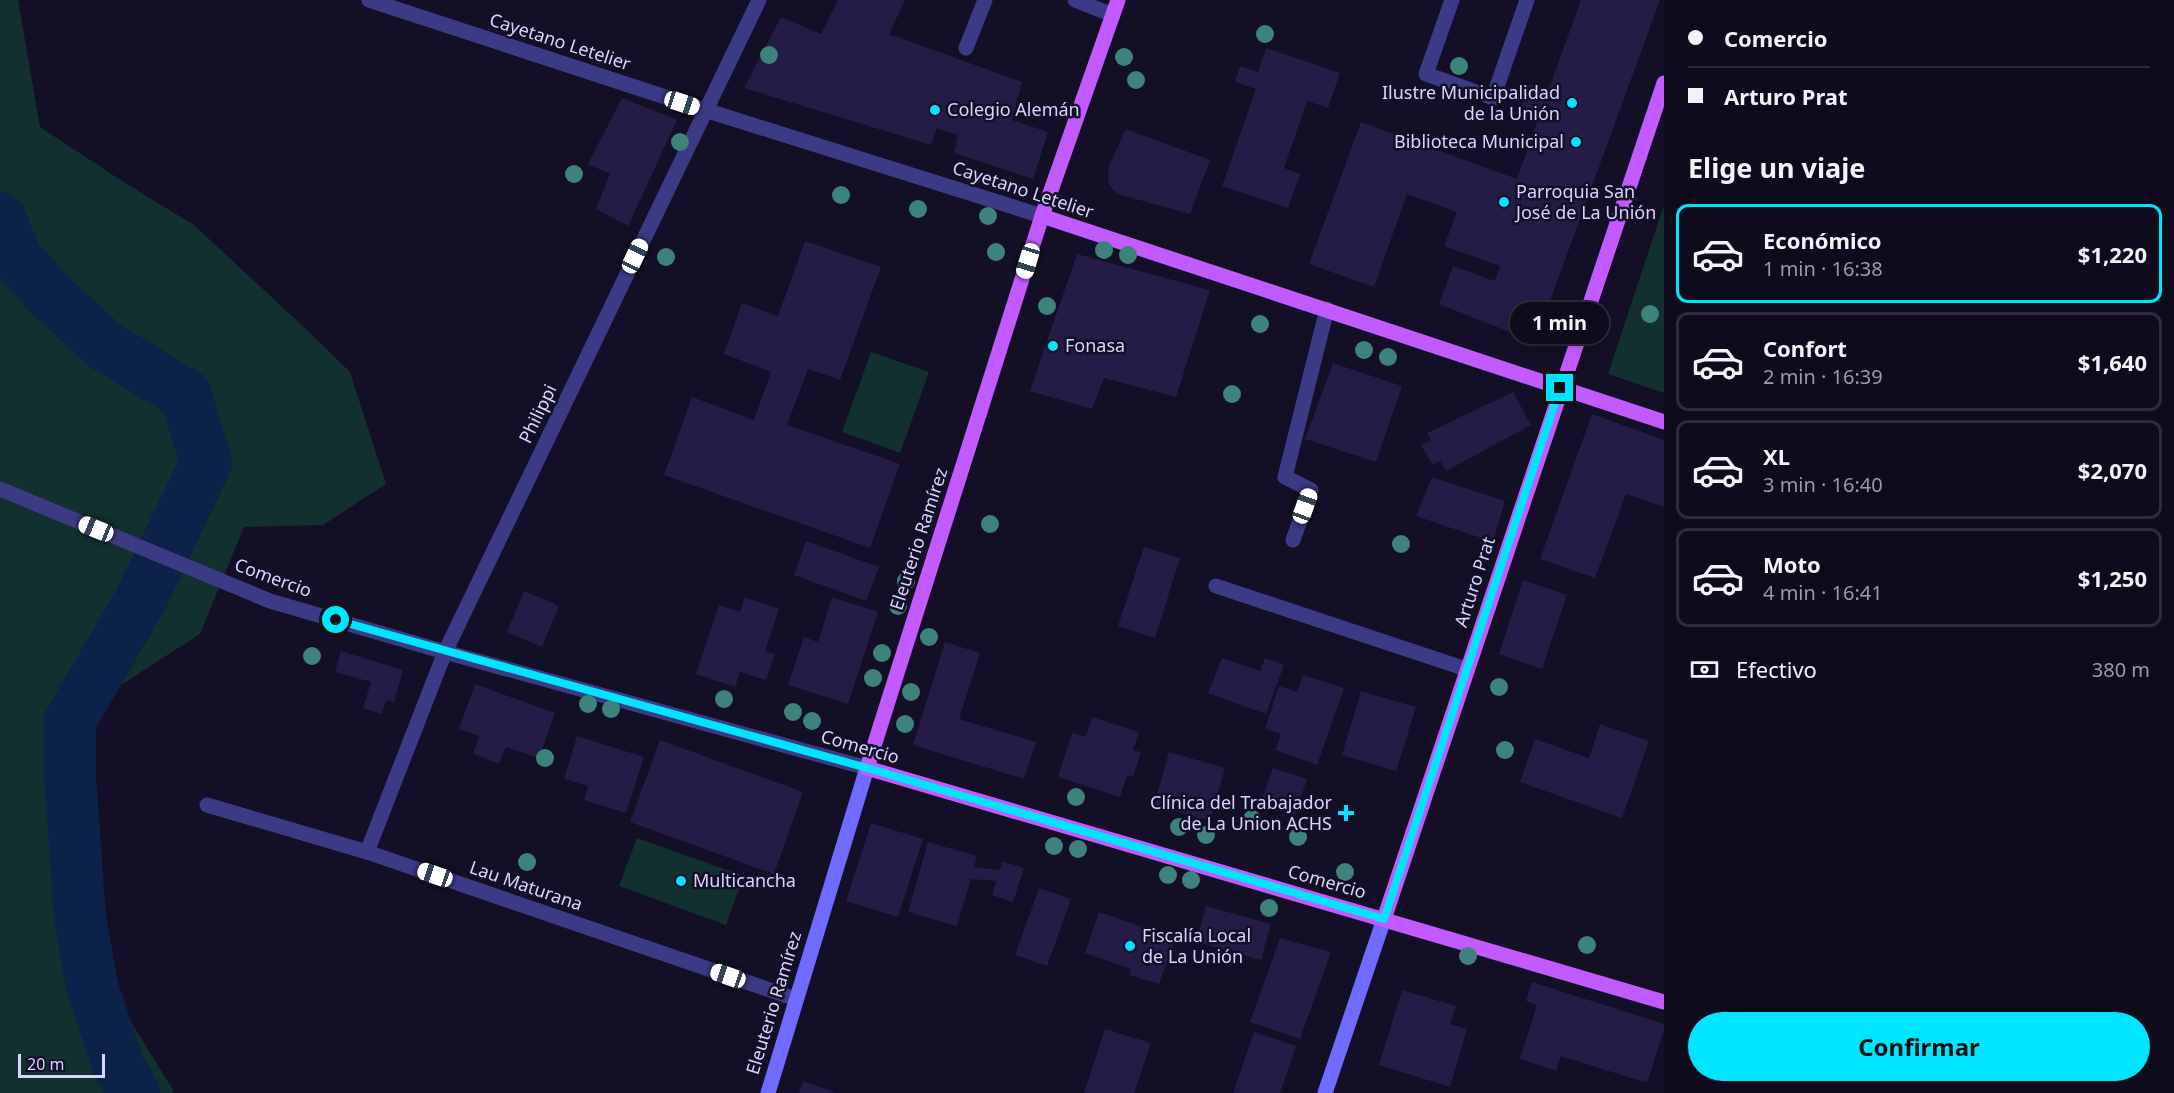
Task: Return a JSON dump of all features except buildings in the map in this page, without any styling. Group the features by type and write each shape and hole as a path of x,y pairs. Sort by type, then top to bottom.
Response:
{"main road":[{"name":"Eleuterio Ramírez","path":"768,1093 867,768 1042,216 1118,0"},
{"name":"Arturo Prat","path":"1325,1093 1664,83"},
{"name":"Cayetano Letelier","path":"1042,216 1664,422"},
{"name":"Comercio","path":"867,768 1664,1002"}],"street":[{"name":"Cayetano Letelier","path":"369,0 705,110 1042,216"},
{"name":"Philippi","path":"367,852 446,652 759,0"},
{"path":"966,48 986,0"},
{"path":"1075,0 1113,15"},
{"path":"1452,0 1426,74 1492,98 1527,0"},
{"path":"1293,540 1311,490 1286,477 1327,309"},
{"name":"Comercio","path":"0,489 270,601 867,768"},
{"path":"1216,586 1467,669"},
{"name":"Lau Maturana","path":"207,806 367,852 796,999"}],"green space":[{"path":"0,0 18,0 40,127 194,225 350,372 386,484 323,525 244,527 200,634 96,701 85,815 121,1006 175,1093 0,1093"},
{"path":"1664,205 1664,393 1608,374"},
{"path":"871,352 929,372 900,453 842,432"},
{"name":"Multicancha","path":"637,838 744,876 726,925 619,886"}],"waterway":[{"path":"0,218 16,257 50,295 104,345 186,395 206,463 140,601 70,721 70,775 80,917 92,986 118,1065 134,1093"}],"place":[{"name":"Ilustre Municipalidad de la Unión","path":"1572,103"},
{"name":"Colegio Alemán","path":"935,110"},
{"name":"Biblioteca Municipal","path":"1576,142"},
{"name":"Parroquia San José de La Unión","path":"1504,202"},
{"name":"Fonasa","path":"1053,346"},
{"name":"Clínica del Trabajador de La Union ACHS","path":"1346,813"},
{"name":"Multicancha","path":"681,881"},
{"name":"Fiscalía Local de La Unión","path":"1130,946"}],"route":[{"path":"336,620 867,768 1384,919 1560,388"}]}
